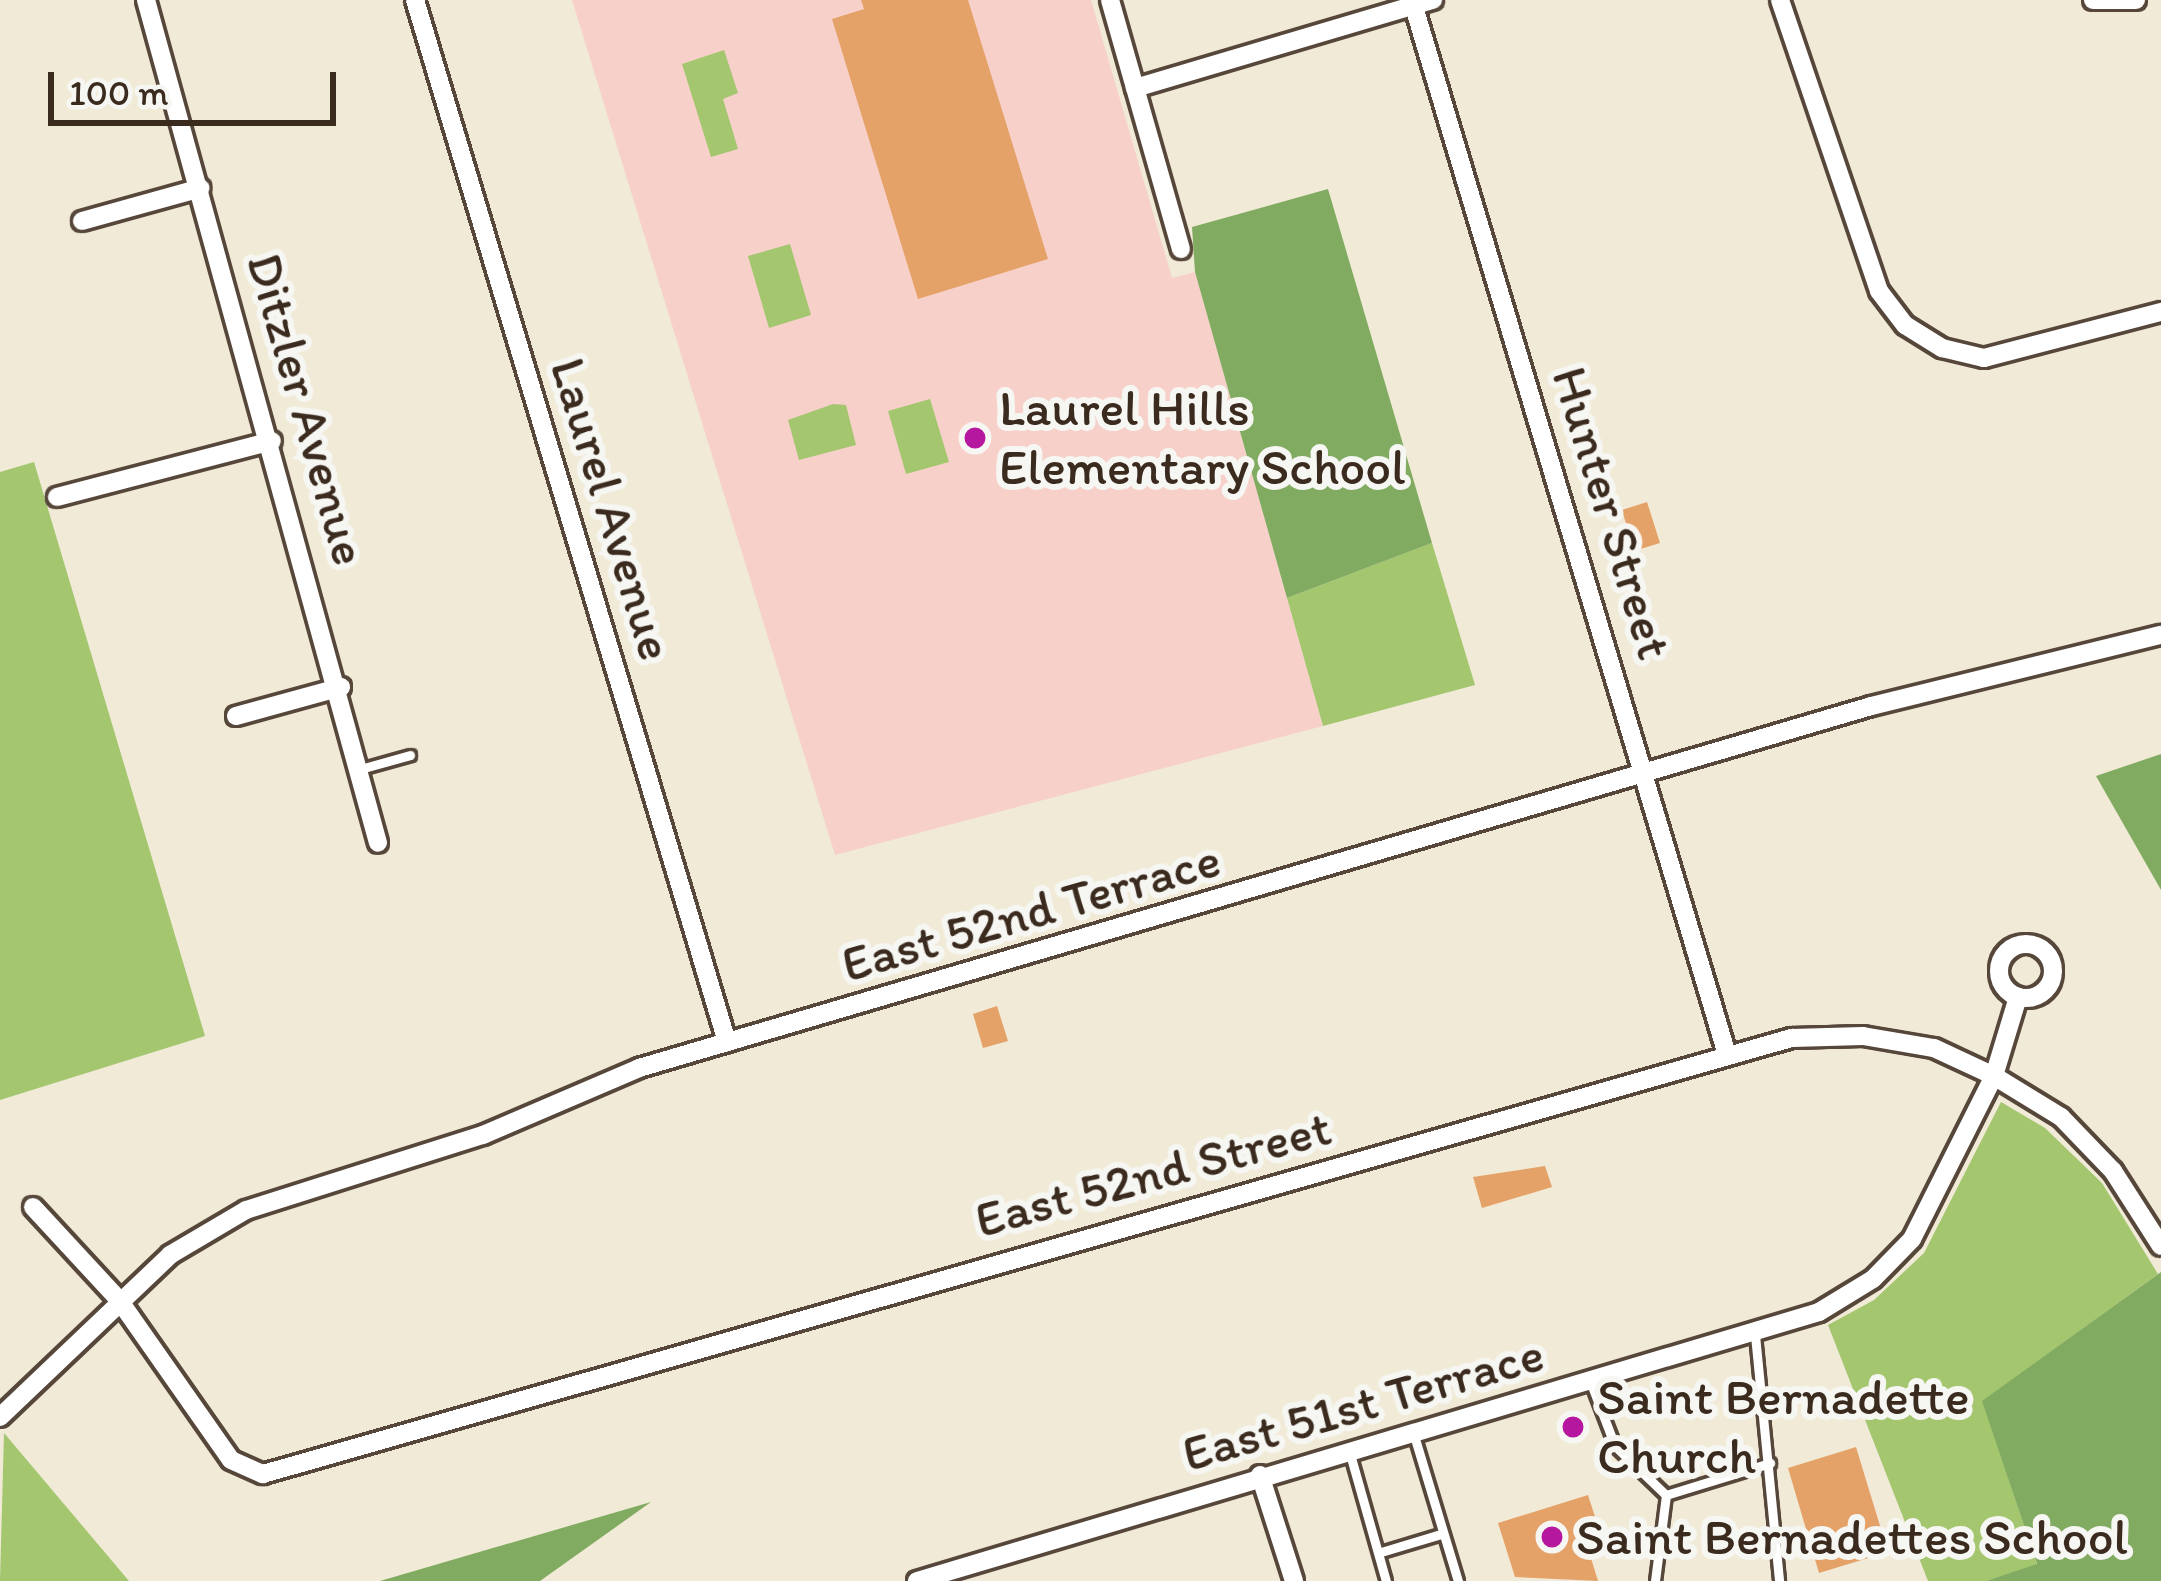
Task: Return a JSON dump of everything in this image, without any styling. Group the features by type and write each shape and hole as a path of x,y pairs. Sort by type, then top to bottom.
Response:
{"street":[{"name":"Ditzler Avenue","path":"146,0 341,687 378,843"},
{"name":"Laurel Avenue","path":"416,0 727,1042"},
{"path":"1110,0 1181,249"},
{"path":"1780,0 1879,291 1905,325 1960,352 2020,354 2161,311"},
{"path":"2093,0 2135,0"},
{"path":"1135,88 1420,2"},
{"name":"Hunter Street","path":"1420,2 1726,1051"},
{"path":"82,221 201,188"},
{"path":"57,497 272,441"},
{"name":"East 52nd Terrace","path":"0,1418 119,1300 195,1237 246,1210 483,1135 639,1068 1648,777 1871,706 2161,635"},
{"path":"236,716 341,687"},
{"path":"1994,1076 2018,997"},
{"name":"East 52nd Street","path":"119,1300 231,1460 257,1472 278,1473 1726,1051 1863,1036 1934,1048 1994,1076 2061,1118 2113,1172 2161,1246"},
{"name":"East 51st Terrace","path":"917,1581 1260,1475 1755,1335 1820,1312 1874,1279 1912,1239 1994,1076"},
{"path":"33,1207 119,1300"},
{"path":"1260,1475 1294,1581"}],"lane":[{"path":"360,769 410,755"},
{"path":"1755,1335 1779,1581"},
{"path":"1590,1382 1615,1445 1666,1495"},
{"path":"1413,1432 1458,1581"},
{"path":"1349,1450 1386,1581"},
{"path":"1666,1495 1770,1463"},
{"path":"1654,1581 1666,1495"},
{"path":"1381,1552 1441,1534"}],"shaded area":[{"name":"Laurel Hills Elementary School","path":"572,0 1091,0 1172,278 1195,272 1323,726 835,855"}],"green space":[{"path":"724,50 738,93 723,99 738,149 711,157 682,64"},
{"path":"1328,189 1432,543 1287,598 1195,272 1192,227"},
{"path":"790,244 811,315 769,328 748,256"},
{"path":"930,399 949,462 906,474 888,411"},
{"path":"833,404 846,405 856,445 799,460 788,420"},
{"path":"34,462 205,1036 0,1100 0,472"},
{"path":"1432,543 1475,685 1323,726 1287,598"},
{"path":"2161,754 2161,890 2096,776"},
{"path":"2001,1102 2045,1128 2102,1183 2158,1274 1983,1401 2037,1565 1986,1581 1928,1581 1828,1325 1874,1300 1924,1253"},
{"path":"2161,1272 2161,1581 1986,1581 2037,1564 1982,1401"},
{"path":"4,1433 129,1581 0,1581"},
{"path":"651,1502 540,1581 380,1581"}],"building":[{"path":"861,0 968,0 1048,259 918,299 832,19 864,9"},
{"path":"1647,502 1660,543 1634,551 1622,510"},
{"path":"997,1006 1008,1041 983,1048 973,1014"},
{"path":"1545,1166 1552,1187 1482,1208 1473,1177"},
{"path":"1856,1447 1888,1552 1819,1573 1788,1468"},
{"name":"Saint Bernadettes School","path":"1588,1495 1606,1551 1590,1555 1598,1581 1515,1577 1498,1523"}],"place":[{"name":"Laurel Hills Elementary School","path":"975,438"},
{"name":"Saint Bernadette Church","path":"1573,1427"},
{"name":"Saint Bernadettes School","path":"1552,1537"}]}
